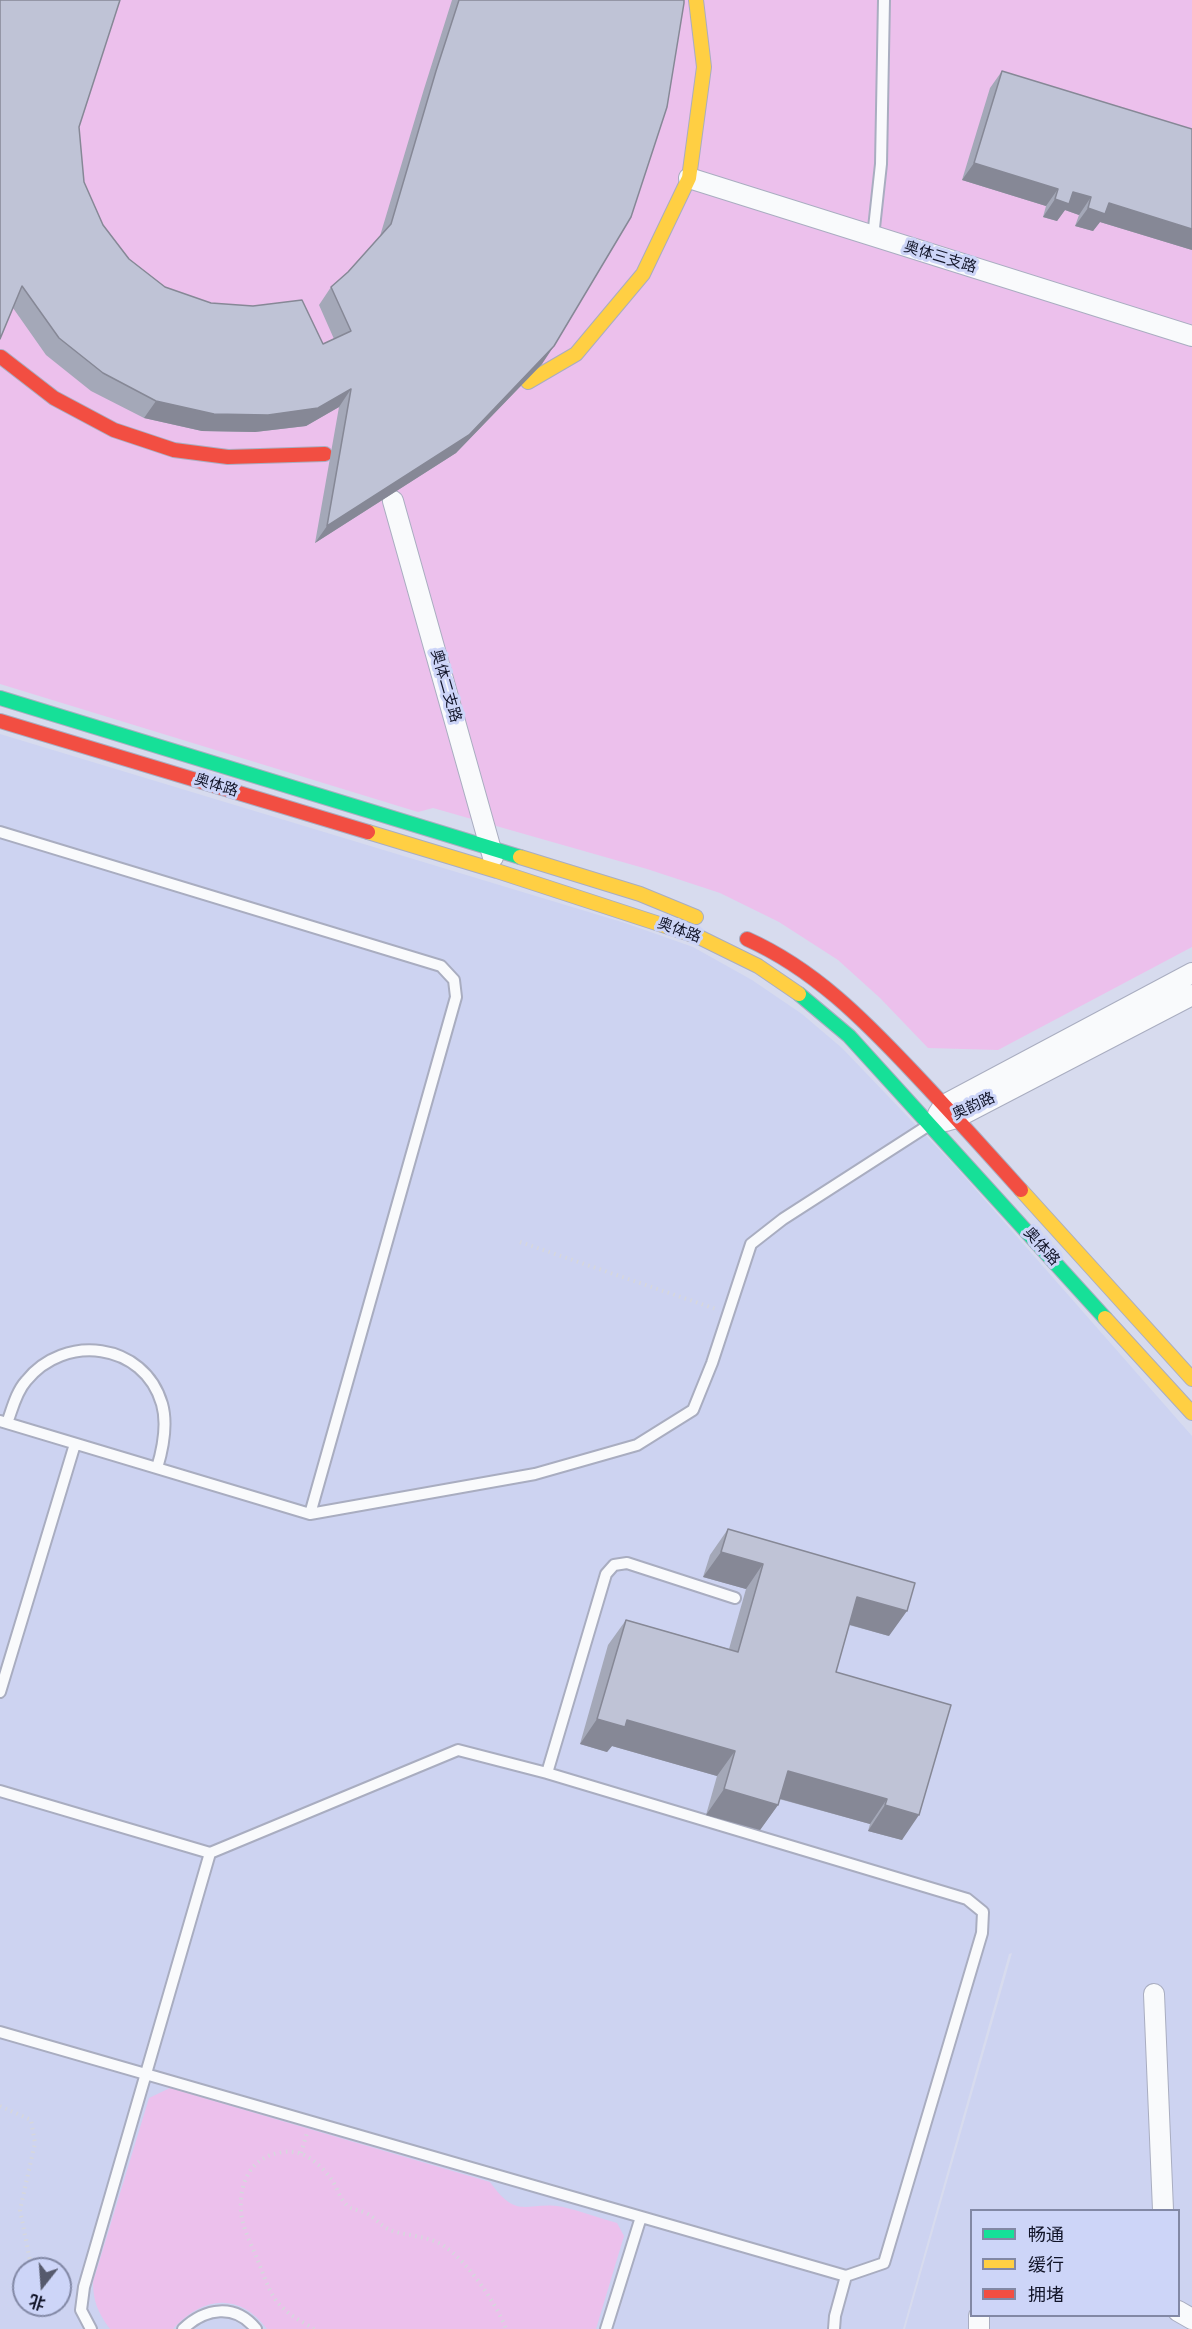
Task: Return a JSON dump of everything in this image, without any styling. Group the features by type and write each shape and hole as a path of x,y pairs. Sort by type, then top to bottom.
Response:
{"main road":[{"path":"528,382 576,354 643,274 689,178 704,67 696,0"},
{"path":"1,357 54,398 114,430 174,450 228,457 325,454"},
{"name":"奥体路","path":"0,698 640,894 705,920"},
{"name":"奥体路","path":"0,721 497,871 699,937 758,966 810,1001 849,1036 1192,1413"},
{"name":"奥体路","path":"736,934 767,948 823,984 862,1018 1192,1380"}],"street":[{"name":"奥体三支路","path":"689,178 1192,336"},
{"name":"奥体二支路","path":"393,501 497,871"},
{"name":"奥韵路","path":"930,1125 1192,973"},
{"name":"奥韵路","path":"950,1112 1192,995"},
{"path":"1154,1994 1163,2209"}],"lane":[{"path":"873,237 881,164 884,0"},
{"path":"0,832 441,966 454,980 456,997 310,1514"},
{"path":"157,1468 165,1429 162,1404 151,1382 134,1364 112,1353 88,1349 63,1353 41,1365 24,1383 4,1422 75,1444 310,1514 535,1474 637,1445 693,1410 712,1363 751,1244 783,1219 930,1125"},
{"path":"0,1692 75,1444"},
{"path":"547,1773 606,1574 614,1565 627,1563 735,1598"},
{"path":"0,1791 210,1853 458,1750 547,1773 967,1899 982,1912 982,1933 884,2263 846,2276 0,2032"},
{"path":"91,2329 81,2310 84,2287 210,1853"},
{"path":"606,2329 641,2217"},
{"path":"834,2329 835,2316 846,2276"},
{"path":"183,2329 193,2319 223,2311 238,2314 256,2329"}],"path":[{"path":"520,1242 728,1314"},
{"path":"0,2106 31,2120 35,2143 20,2210 29,2257"},
{"path":"314,2329 284,2310 270,2292 242,2220 240,2194 244,2180 254,2164 268,2156 285,2151 301,2153 319,2165 333,2181 343,2202 351,2209 366,2213 382,2227 422,2237 445,2246 483,2287 501,2314 506,2329"}],"shaded area":[{"path":"0,0 1192,0 1192,947 998,1050 928,1048 880,998 838,960 779,922 720,893 647,869 433,808 418,812 0,684"},
{"path":"0,734 625,923 693,947 752,980 802,1014 842,1048 955,1166 1192,1436 1192,2329 905,2329 1012,1953 1009,1954 903,2329 0,2329"},
{"path":"170,2088 490,2182 508,2202 516,2206 563,2207 617,2223 624,2236 596,2329 267,2329 244,2308 220,2303 196,2310 173,2329 110,2329 97,2307 93,2282 149,2098"}],"building":[{"path":"0,0 120,0 79,127 84,182 103,225 129,259 165,287 211,303 253,306 302,300 323,344 351,331 331,287 348,272 391,224 459,0 684,0 684,3 667,107 631,217 554,346 469,435 327,526 351,389 318,408 268,415 214,414 156,401 103,373 59,338 22,286 0,339"},
{"path":"1002,71 1192,129 1192,229 1109,203 1105,214 1088,208 1091,197 1073,192 1069,204 1055,199 1058,189 974,163"},
{"path":"728,1529 915,1583 907,1611 857,1597 836,1672 951,1705 919,1815 885,1805 887,1799 788,1771 778,1805 724,1789 735,1751 627,1720 625,1727 597,1719 626,1620 738,1652 763,1564 721,1552"}],"traffic: fast":[{"path":"0,698 520,857"},
{"path":"799,994 849,1036 1105,1318"}],"traffic: slow":[{"path":"528,382 576,354 643,274 689,178 704,67 696,0"},
{"path":"368,832 497,871 699,937 758,966 799,994"},
{"path":"520,857 640,894 696,917"},
{"path":"1021,1190 1192,1379"},
{"path":"1105,1318 1192,1413"}],"traffic: jam":[{"path":"1,357 54,398 114,430 174,450 228,457 325,454"},
{"path":"0,721 368,832"},
{"path":"747,939 794,965 857,1015 927,1087 1021,1190"}]}
